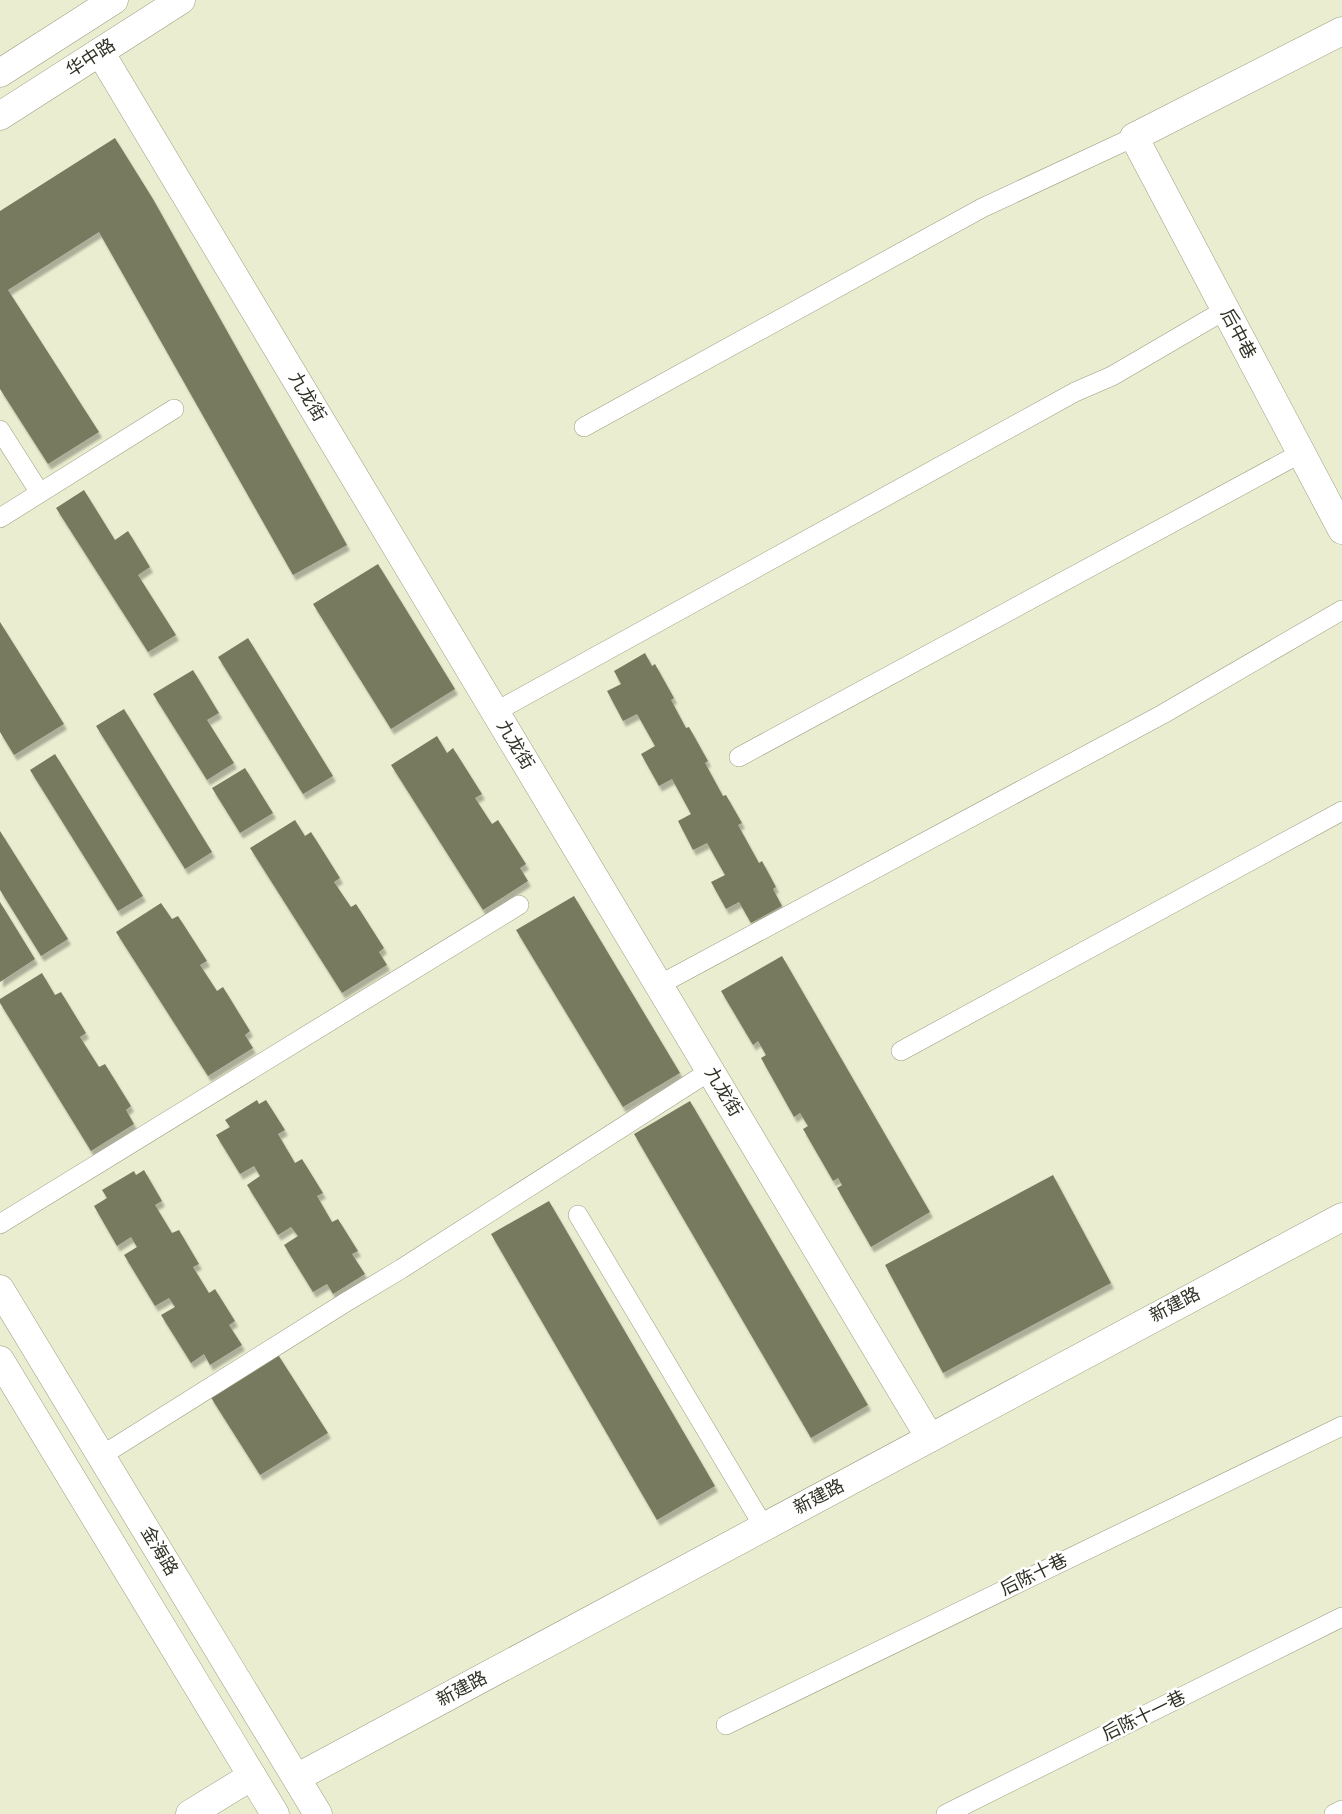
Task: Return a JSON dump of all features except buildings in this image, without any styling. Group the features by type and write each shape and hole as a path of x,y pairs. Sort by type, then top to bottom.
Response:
{"street":[{"name":"华中路","path":"0,73 114,0"},
{"name":"华中路","path":"0,116 181,0"},
{"path":"1134,137 1342,32"},
{"name":"九龙街","path":"100,52 930,1438"},
{"name":"后中巷","path":"1134,137 1342,530"},
{"name":"新建路","path":"296,1778 1342,1217"},
{"name":"金海路","path":"0,1289 318,1814"},
{"name":"金海路","path":"0,1360 275,1814"},
{"path":"190,1814 252,1776"}],"lane":[{"path":"584,427 982,208 1134,137"},
{"path":"495,712 1075,392 1112,376 1226,310"},
{"path":"0,518 174,410"},
{"path":"0,430 40,493"},
{"path":"739,758 1301,453"},
{"path":"659,985 1163,714 1342,610"},
{"path":"901,1051 1342,811"},
{"path":"0,1224 519,905"},
{"path":"101,1456 346,1302 401,1270 710,1071"},
{"path":"578,1215 764,1527"},
{"name":"后陈十巷","path":"726,1725 1342,1426"},
{"name":"后陈十一巷","path":"946,1814 1342,1618"},
{"path":"1334,1814 1342,1810"}]}
